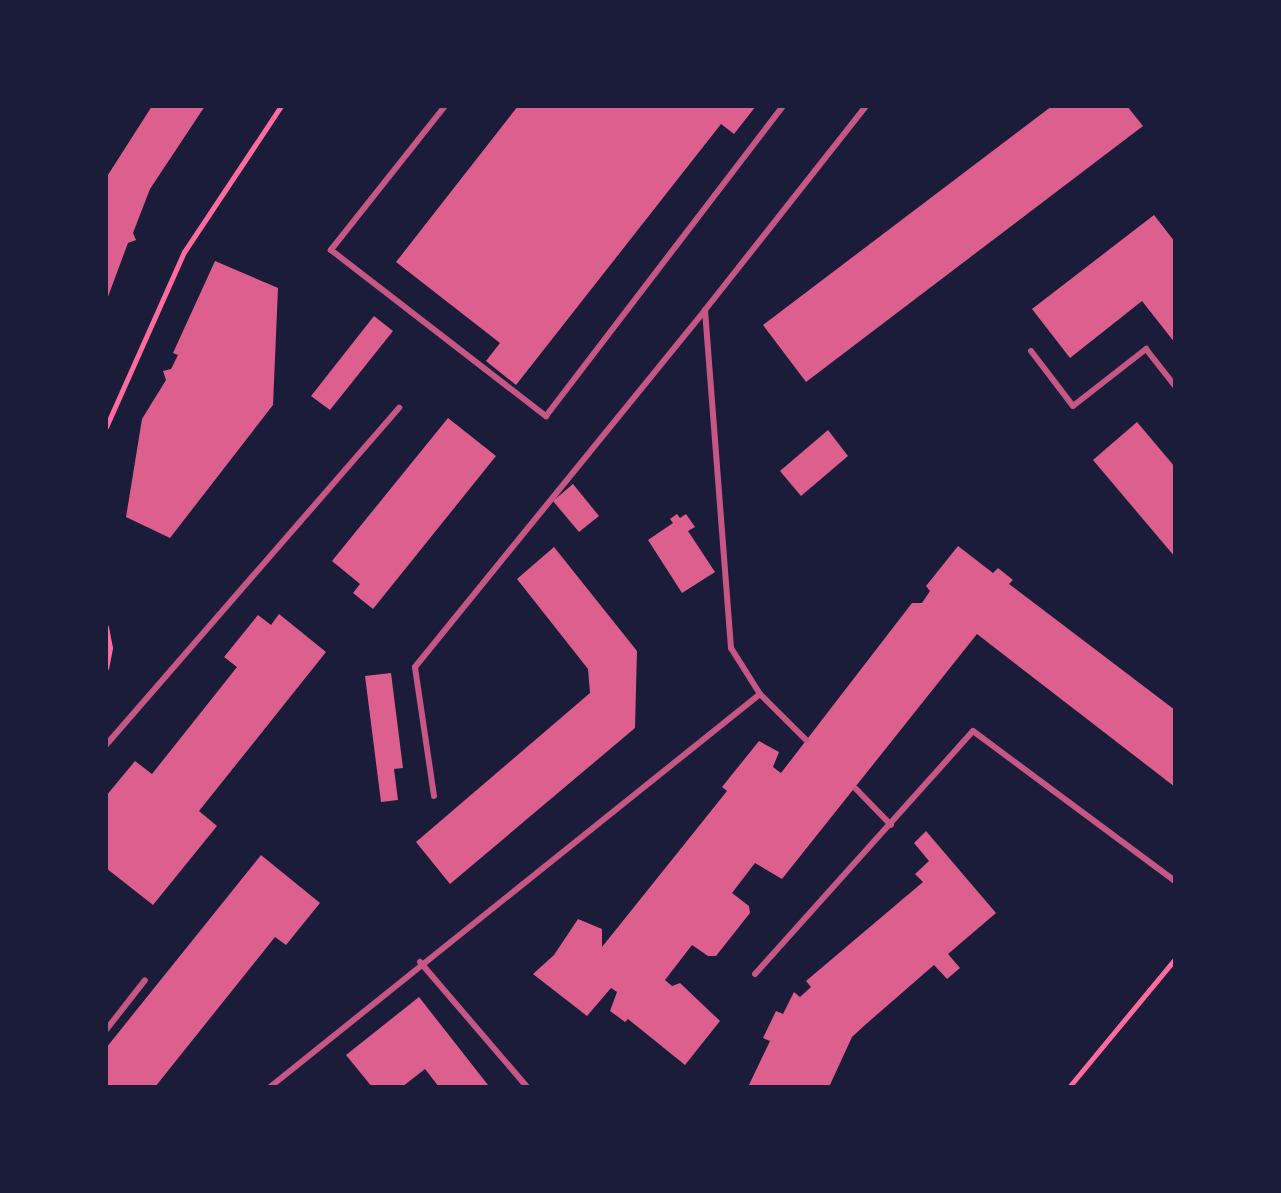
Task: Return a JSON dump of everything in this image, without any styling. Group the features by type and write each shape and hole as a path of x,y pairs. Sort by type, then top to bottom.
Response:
{"lane":[{"path":"445,106 331,250 546,416 783,106"},
{"path":"434,796 415,667 866,106"},
{"path":"705,310 731,648 760,694 806,740"},
{"path":"1031,351 1073,406 1146,349 1175,386"},
{"path":"106,745 399,408"},
{"path":"270,1087 420,962 760,694"},
{"path":"755,974 973,731 1175,881"},
{"path":"856,789 891,825"},
{"path":"420,962 527,1087"},
{"path":"106,1030 145,980"}],"path":[{"path":"106,427 184,252 281,106"},
{"path":"106,627 110,648 106,668"},
{"path":"1069,1087 1175,959"}],"building":[{"path":"152,106 205,106 150,189 133,233 136,240 128,243 106,302 106,178"},
{"path":"518,106 756,106 734,134 721,124 516,385 486,361 500,343 396,262"},
{"path":"1052,106 1127,106 1143,126 806,382 763,325"},
{"path":"1154,215 1175,242 1175,343 1142,301 1070,358 1032,309"},
{"path":"215,261 278,288 273,405 170,538 126,517 142,419 166,380 163,371 171,369 178,355 173,353"},
{"path":"374,316 393,331 330,410 311,396"},
{"path":"448,418 496,456 373,609 353,593 360,584 332,561"},
{"path":"1137,422 1175,467 1175,557 1093,460"},
{"path":"828,430 848,456 801,496 780,471"},
{"path":"573,484 599,516 579,532 553,501"},
{"path":"677,514 680,518 686,514 695,527 688,531 715,572 682,593 648,540 673,523 670,519"},
{"path":"958,546 993,573 998,568 1013,580 1009,584 1175,710 1175,787 977,634 782,879 755,863 732,893 749,906 750,913 716,956 708,956 692,945 665,980 672,986 680,983 720,1021 685,1065 628,1019 625,1022 610,1011 617,992 611,988 587,1016 533,974 554,955 578,919 602,929 602,947 727,791 722,787 759,741 779,752 773,767 781,773 912,603 922,603 930,591 926,586"},
{"path":"554,547 637,651 635,728 450,884 416,842 590,693 588,669 517,579"},
{"path":"279,614 326,652 199,811 217,826 153,905 106,868 106,796 135,761 152,774 237,667 224,657 258,615 271,625"},
{"path":"391,673 403,768 394,769 398,800 381,802 365,676"},
{"path":"926,831 996,913 948,954 960,968 947,979 934,965 865,1025 852,1037 829,1087 748,1087 770,1041 763,1038 776,1011 783,1014 794,992 800,997 811,987 806,981 923,882 915,874 929,861 914,843"},
{"path":"261,855 320,903 286,945 275,937 155,1087 106,1087 106,1048"},
{"path":"419,997 488,1085 486,1087 439,1087 425,1069 402,1087 372,1087 346,1055"}]}
